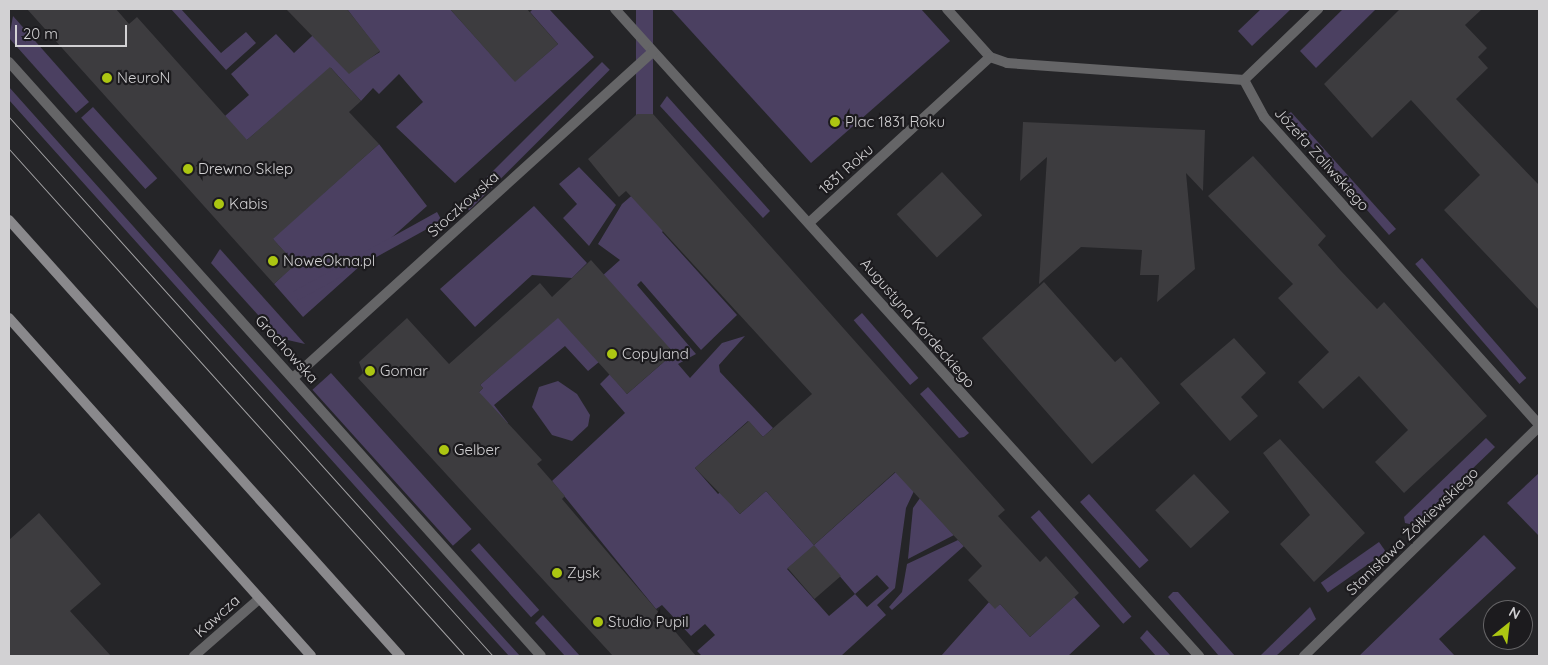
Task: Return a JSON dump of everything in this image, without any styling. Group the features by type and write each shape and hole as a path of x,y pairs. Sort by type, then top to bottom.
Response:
{"main road":[{"path":"9,220 400,656"},
{"path":"9,318 311,656"}],"street":[{"name":"Augustyna Kordeckiego","path":"615,9 810,222 1199,656"},
{"path":"947,9 990,57 1007,63 1244,80 1318,9"},
{"name":"Stoczkowska","path":"293,378 653,52"},
{"name":"1831 Roku","path":"810,222 990,57"},
{"name":"Grochowska","path":"9,62 541,656"},
{"name":"Józefa Zaliwskiego","path":"1244,80 1264,117 1539,426"},
{"name":"Stanisława Żółkiewskiego","path":"1304,656 1539,426"},
{"name":"Kawcza","path":"194,656 260,599"}],"shaded area":[{"path":"171,9 181,9 221,53 246,32 256,43 226,70"},
{"path":"347,9 450,9 515,81 558,44 530,12 533,9 549,9 594,57 455,183 396,127 423,102 399,74 379,94 373,88 361,101 331,68 227,157 225,116 249,95 231,74 276,34 294,53 327,22 367,60 380,52"},
{"path":"636,9 653,9 653,129 636,129"},
{"name":"Plac 1831 Roku","path":"671,9 921,9 950,41 811,163"},
{"path":"1261,9 1291,9 1252,46 1238,31"},
{"path":"1343,9 1376,9 1316,68 1300,51"},
{"path":"13,16 89,102 76,113 9,38"},
{"path":"602,62 610,70 469,210 461,203"},
{"path":"9,87 520,656 509,656 397,533 9,100"},
{"path":"667,96 770,211 763,218 660,106"},
{"path":"93,107 157,178 145,189 81,118"},
{"path":"1291,112 1396,229 1389,235 1285,117"},
{"path":"379,144 427,206 303,317 274,284 295,264 272,238"},
{"path":"579,167 616,205 589,246 563,218 577,204 559,184"},
{"path":"637,191 668,226 662,232 737,315 701,350 641,281 637,285 696,354 678,364 690,378 722,343 745,336 719,365 720,372 773,428 763,437 748,421 695,468 718,494 747,469 730,502 735,509 740,514 766,491 814,545 897,471 914,491 906,508 895,588 877,605 886,615 841,656 702,656 697,651 715,635 705,624 691,636 662,605 656,609 552,481 625,413 600,384 610,374 627,394 674,353 599,362 588,371 565,346 494,405 508,423 503,427 474,397 483,388 480,385 620,260 598,244 622,204","holes":["814,546 855,594 829,616 787,569","877,575 889,588 867,607 855,594"]},
{"path":"534,206 587,263 572,278 532,275 475,327 440,289"},
{"path":"437,212 442,221 298,300 294,292"},
{"path":"220,249 305,344 279,338 211,263"},
{"path":"1422,258 1526,378 1520,384 1415,264"},
{"path":"862,313 918,378 910,385 854,320"},
{"path":"331,373 472,529 453,546 312,390"},
{"path":"558,381 577,394 590,415 588,426 572,441 552,435 532,407 539,387"},
{"path":"928,387 969,433 959,438 920,394"},
{"path":"1486,438 1495,447 1414,525 1405,523 1404,517"},
{"path":"1539,473 1539,536 1507,503"},
{"path":"1089,494 1149,560 1140,568 1080,502"},
{"path":"920,498 954,535 908,559 913,508"},
{"path":"1039,510 1132,616 1123,624 1031,517"},
{"path":"1484,535 1516,568 1439,639 1455,656 1359,656"},
{"path":"958,540 964,546 892,610 889,607 902,592 907,564"},
{"path":"1379,542 1386,552 1328,593 1321,583"},
{"path":"479,543 539,610 531,617 471,550"},
{"path":"1173,592 1178,592 1235,656 1219,656 1168,597"},
{"path":"1074,597 1100,626 1068,656 941,656 989,602 995,608 1000,604 1030,637"},
{"path":"1310,607 1316,619 1276,656 1260,656"},
{"path":"543,615 580,656 565,656 535,623"},
{"path":"1147,630 1171,656 1156,656 1140,638"}],"building":[{"path":"27,9 116,9 129,24 137,17 247,140 330,67 361,101 349,112 379,144 273,239 296,264 274,284"},
{"path":"286,9 347,9 380,51 349,74"},
{"path":"450,9 527,9 558,44 515,82"},
{"path":"1400,9 1482,9 1465,25 1487,48 1478,57 1488,68 1456,99 1539,185 1539,310 1444,210 1480,175 1411,100 1372,138 1324,84"},
{"path":"637,114 653,114 1005,510 998,516 1040,562 1046,556 1079,593 1030,637 1000,604 995,609 968,580 982,566 895,472 814,545 766,491 740,514 695,468 749,421 763,437 812,394 626,191 619,197 588,159"},
{"path":"1023,122 1205,130 1203,191 1186,173 1195,269 1157,302 1159,275 1140,275 1142,250 1081,247 1039,284 1047,157 1020,181"},
{"path":"1253,156 1326,236 1318,245 1341,271 1377,309 1384,302 1487,416 1404,493 1375,462 1408,430 1359,376 1323,409 1298,382 1329,352 1278,298 1293,284 1208,196"},
{"path":"942,172 982,215 937,257 897,214"},
{"path":"591,260 674,353 627,394 558,318 480,385 483,388 479,392 542,460 537,464 565,496 562,499 696,656 613,656 358,378 363,373 359,362 407,318 449,364 540,283 552,297"},
{"path":"1044,282 1115,362 1121,357 1160,403 1092,464 982,338"},
{"path":"1234,338 1266,373 1241,397 1258,416 1230,441 1180,384"},
{"path":"1280,439 1365,533 1314,582 1280,544 1310,515 1263,453"},
{"path":"1194,474 1229,512 1191,548 1155,510"},
{"path":"39,513 101,584 70,611 111,656 9,656 9,540"},
{"path":"814,545 841,576 814,599 788,568"}],"tram line":[{"path":"9,117 493,656"},
{"path":"9,149 465,656"}],"place":[{"name":"NeuroN","path":"107,78"},
{"name":"Plac 1831 Roku","path":"835,122"},
{"name":"Drewno Sklep","path":"188,169"},
{"name":"Kabis","path":"219,204"},
{"name":"NoweOkna.pl","path":"273,261"},
{"name":"Copyland","path":"612,354"},
{"name":"Gomar","path":"370,371"},
{"name":"Gelber","path":"444,450"},
{"name":"Zysk","path":"557,573"},
{"name":"Studio Pupil","path":"598,622"}]}
